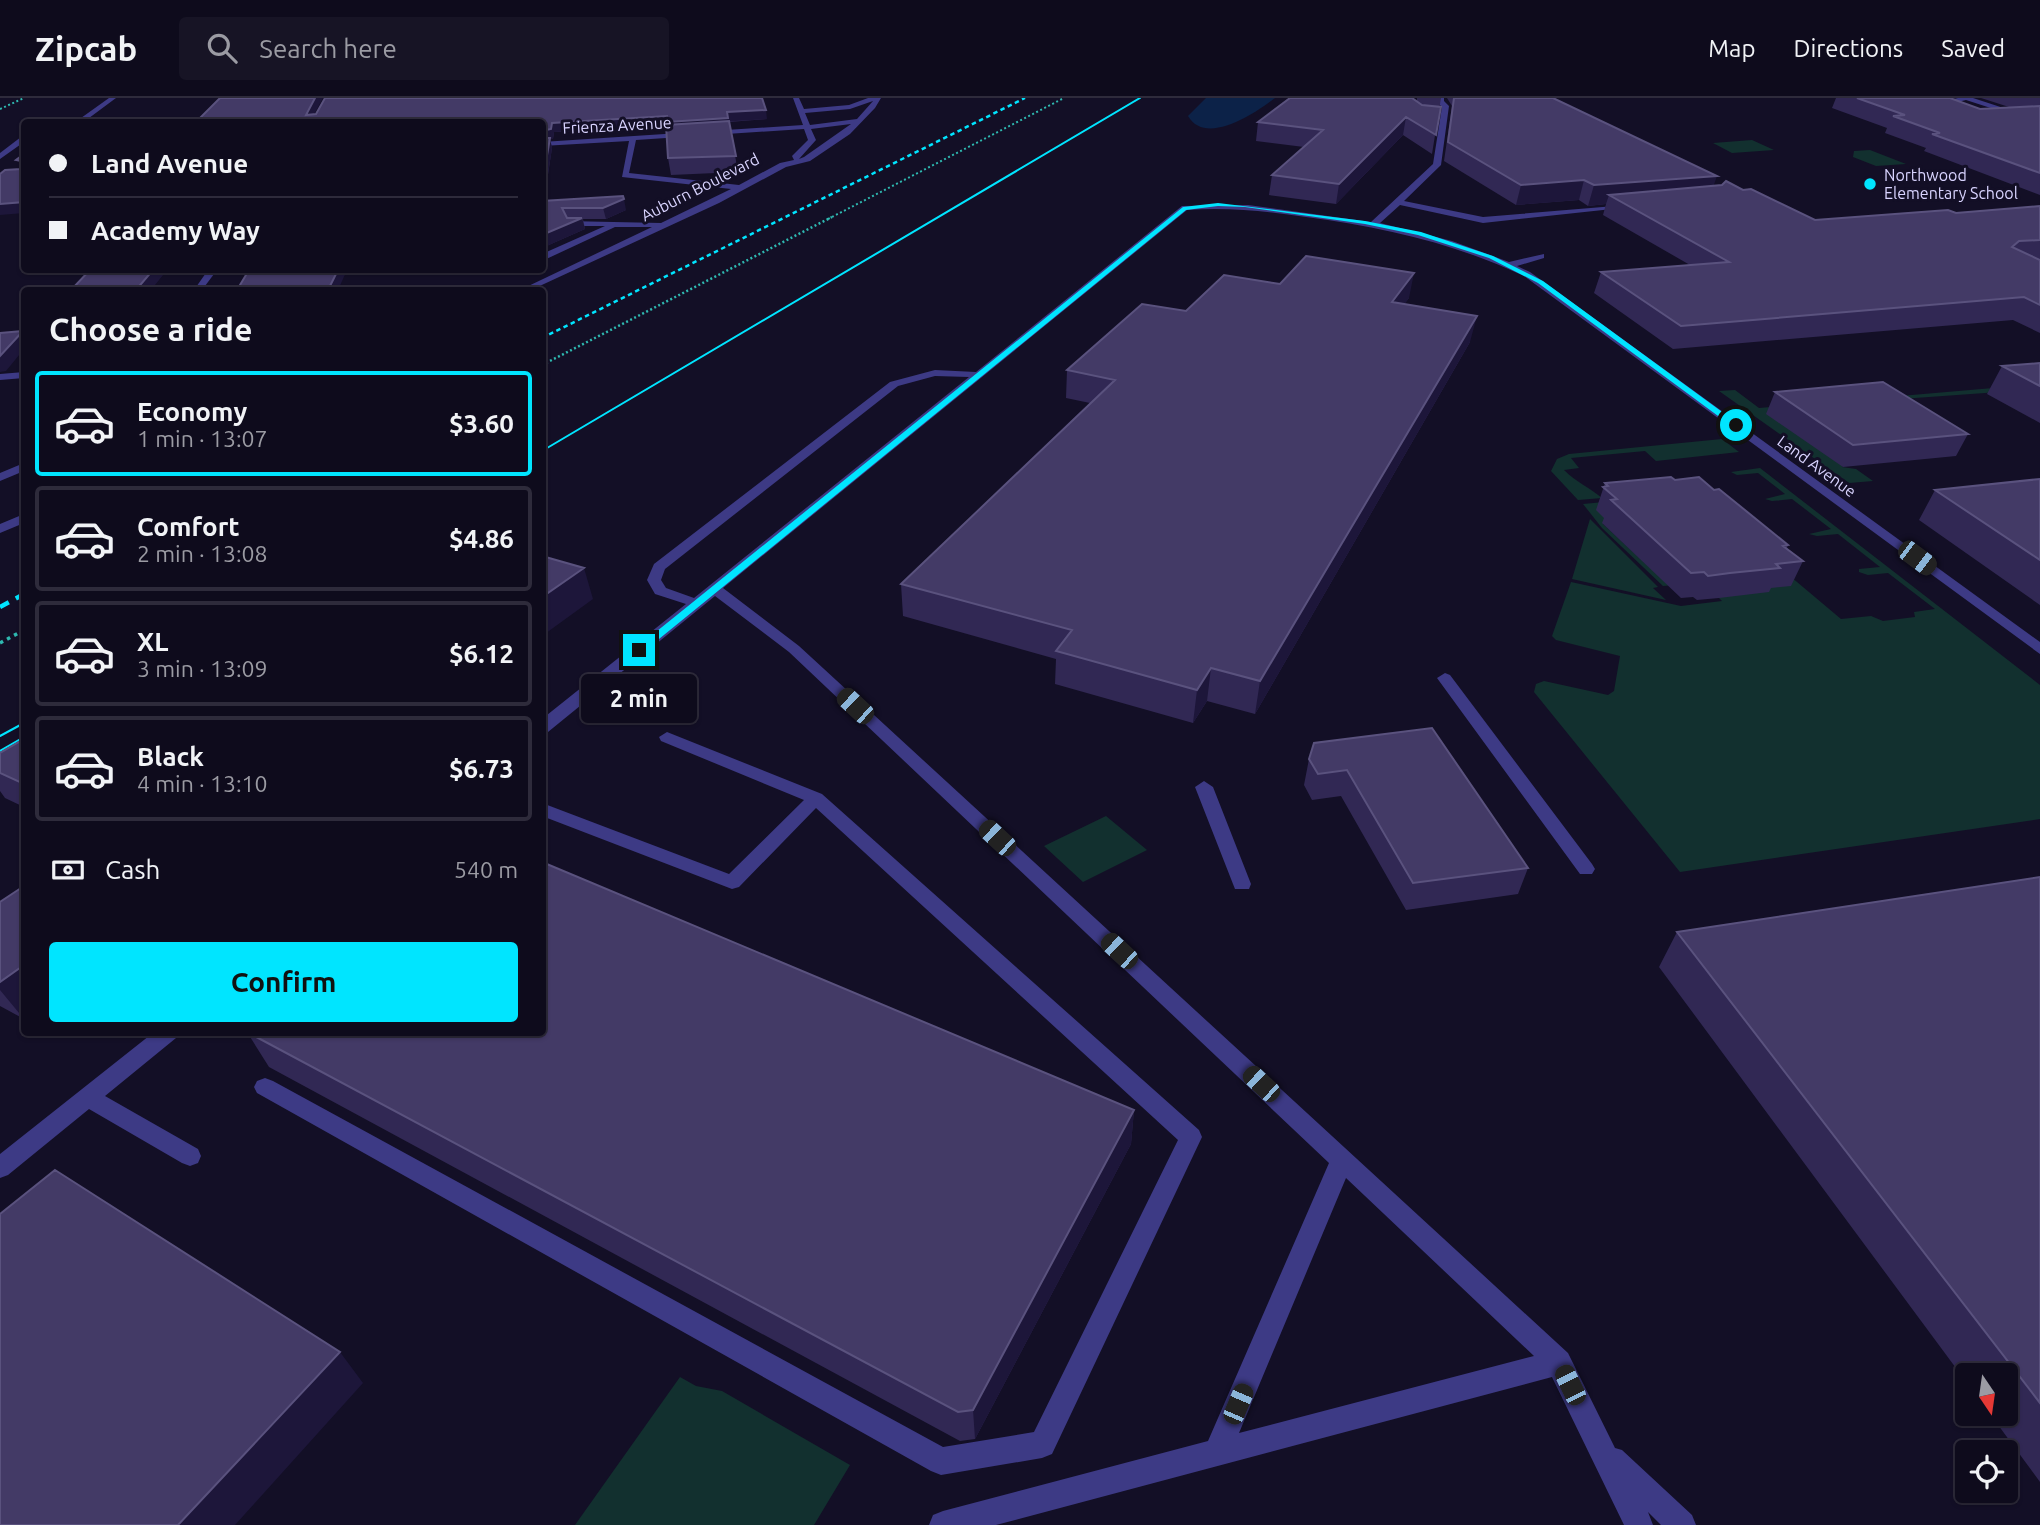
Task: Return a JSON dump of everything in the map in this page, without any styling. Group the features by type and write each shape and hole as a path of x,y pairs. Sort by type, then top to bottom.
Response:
{"street":[{"path":"84,119 113,98"},
{"path":"783,165 811,144 808,128 796,98"},
{"name":"Auburn Boulevard","path":"801,111 850,107 876,98"},
{"name":"Auburn Boulevard","path":"531,287 666,225 783,165 807,159 861,120 876,98"},
{"path":"1374,224 1437,165 1446,107 1440,102 1441,98"},
{"path":"1943,113 1933,109 1939,104 1967,98 2037,121"},
{"path":"1949,102 2009,122 2037,121"},
{"name":"Frienza Avenue","path":"546,144 808,128 861,120"},
{"path":"1433,120 1445,122"},
{"path":"633,138 625,175 740,188"},
{"path":"0,157 21,141"},
{"path":"1399,202 1483,220 1638,206"},
{"name":"Land Avenue","path":"546,725 1185,208 1218,204 1374,224 1447,241 1510,265 1556,293 2040,649"},
{"path":"569,223 666,225"},
{"path":"546,257 617,224"},
{"path":"1510,265 1541,256"},
{"path":"546,260 578,266"},
{"path":"697,603 660,591 654,580 659,567 894,384 930,373 955,371 977,375"},
{"path":"0,377 21,375"},
{"path":"0,467 21,466"},
{"path":"0,477 21,467"},
{"path":"0,529 21,519"},
{"path":"715,589 794,649 1559,1362 1639,1525"},
{"path":"1445,678 1586,869"},
{"path":"265,1087 942,1461 1042,1444 1191,1138 816,798 667,737"},
{"path":"1204,787 1242,884"},
{"path":"546,811 732,882 816,798"},
{"path":"0,1168 164,1036"},
{"path":"88,1098 190,1156"},
{"path":"1217,1453 1342,1160"},
{"path":"943,1525 1559,1362"},
{"path":"1604,1453 1682,1525"}],"path":[{"path":"0,109 24,98"},
{"path":"546,363 1064,98"},
{"path":"0,643 21,632"}],"green space":[{"path":"1752,140 1774,150 1732,153 1713,143"},
{"path":"1870,150 1906,164 1876,166 1853,157 1854,151"},
{"path":"2040,384 2040,389 1873,401 1842,467 1856,469 1873,481 1849,483 1719,391 1735,390 1759,408"},
{"path":"1722,439 1739,452 1656,461 1645,451 1571,458 1579,468 1564,470 1602,498 1578,500 1551,471 1557,459 1569,454"},
{"path":"1760,468 2040,685 2040,819 1680,872 1534,692 1536,684 1544,681 1608,695 1614,691 1620,656 1556,640 1552,636 1571,582 1681,606 1722,601 1719,598 1714,512 1841,619 1871,616 1883,621 1915,617 1914,612 1935,609 1888,573 1868,575 1859,572 1859,569 1880,567 1838,534 1809,534 1831,529 1792,499 1765,499 1785,494 1758,473 1737,475 1731,472"},
{"path":"1657,497 1603,524 1664,581 1671,581 1675,585 1663,586 1602,528 1583,504"},
{"path":"1590,519 1658,587 1653,588 1666,600 1572,579"},
{"path":"1106,816 1147,850 1083,882 1044,846"},
{"path":"680,1377 696,1386 722,1391 850,1465 814,1525 575,1525"}],"water":[{"path":"1206,98 1275,98 1232,124 1207,128 1196,125 1188,116"}],"building":[{"path":"220,98 315,98 306,115 316,114 325,98 762,98 766,110 727,112 728,118 667,122 667,116 552,123 551,129 546,130 546,119 199,119"},
{"path":"1290,98 1412,98 1422,105 1441,107 1436,135 1406,117 1339,184 1272,175 1323,130 1258,122"},
{"path":"1454,98 1553,98 1717,176 1594,185 1584,180 1521,185 1448,142"},
{"path":"1857,98 1950,98 1980,109 2040,106 2040,173 1932,134 1940,133 1893,116 1905,115"},
{"path":"729,121 736,156 668,158 666,125"},
{"path":"546,138 550,138 546,161"},
{"path":"21,169 21,202 0,204 0,174 5,170"},
{"path":"1726,181 1743,190 1751,189 1815,220 2040,206 2040,240 2019,241 2012,247 2040,260 2040,305 2024,297 1681,326 1601,272 1729,262 1609,195 1722,185"},
{"path":"623,196 624,199 603,208 562,208 567,218 582,218 546,233 546,201"},
{"path":"1306,256 1414,273 1392,302 1477,316 1260,681 1211,668 1197,690 1056,651 1072,630 901,584 1115,380 1067,370 1142,304 1186,311 1224,275 1280,284"},
{"path":"87,273 150,273 139,287 74,287"},
{"path":"247,273 336,273 330,287 239,287"},
{"path":"21,331 0,356 0,333"},
{"path":"2040,363 2040,386 2002,366"},
{"path":"1883,382 1968,434 1853,445 1775,392"},
{"path":"1671,477 1675,480 1699,477 1714,490 1719,489 1788,545 1783,546 1803,561 1776,564 1780,568 1708,576 1704,572 1691,573 1611,500 1617,499 1603,487 1608,486 1605,483"},
{"path":"2040,479 2040,560 1935,490"},
{"path":"546,557 584,568 546,594"},
{"path":"1432,728 1528,868 1413,883 1347,770 1318,774 1309,759 1314,743"},
{"path":"21,741 21,783 0,773 0,753"},
{"path":"546,864 1134,1110 973,1410 958,1412 254,1036 546,1036"},
{"path":"2040,877 2040,1403 2018,1374 2018,1363 2009,1363 1677,932"},
{"path":"21,888 21,967 0,982 0,902"},
{"path":"55,1170 340,1352 178,1525 0,1525 0,1214"}],"tram line":[{"path":"546,449 1140,98"},
{"path":"0,736 21,725"},
{"path":"0,751 21,739"}],"railway":[{"path":"546,336 1025,98"},
{"path":"0,607 21,596"}],"place":[{"name":"Northwood Elementary School","path":"1870,184"}],"route":[{"path":"639,650 1185,208 1218,204 1245,206 1365,223 1447,241 1491,257 1541,282 1736,425"}]}
